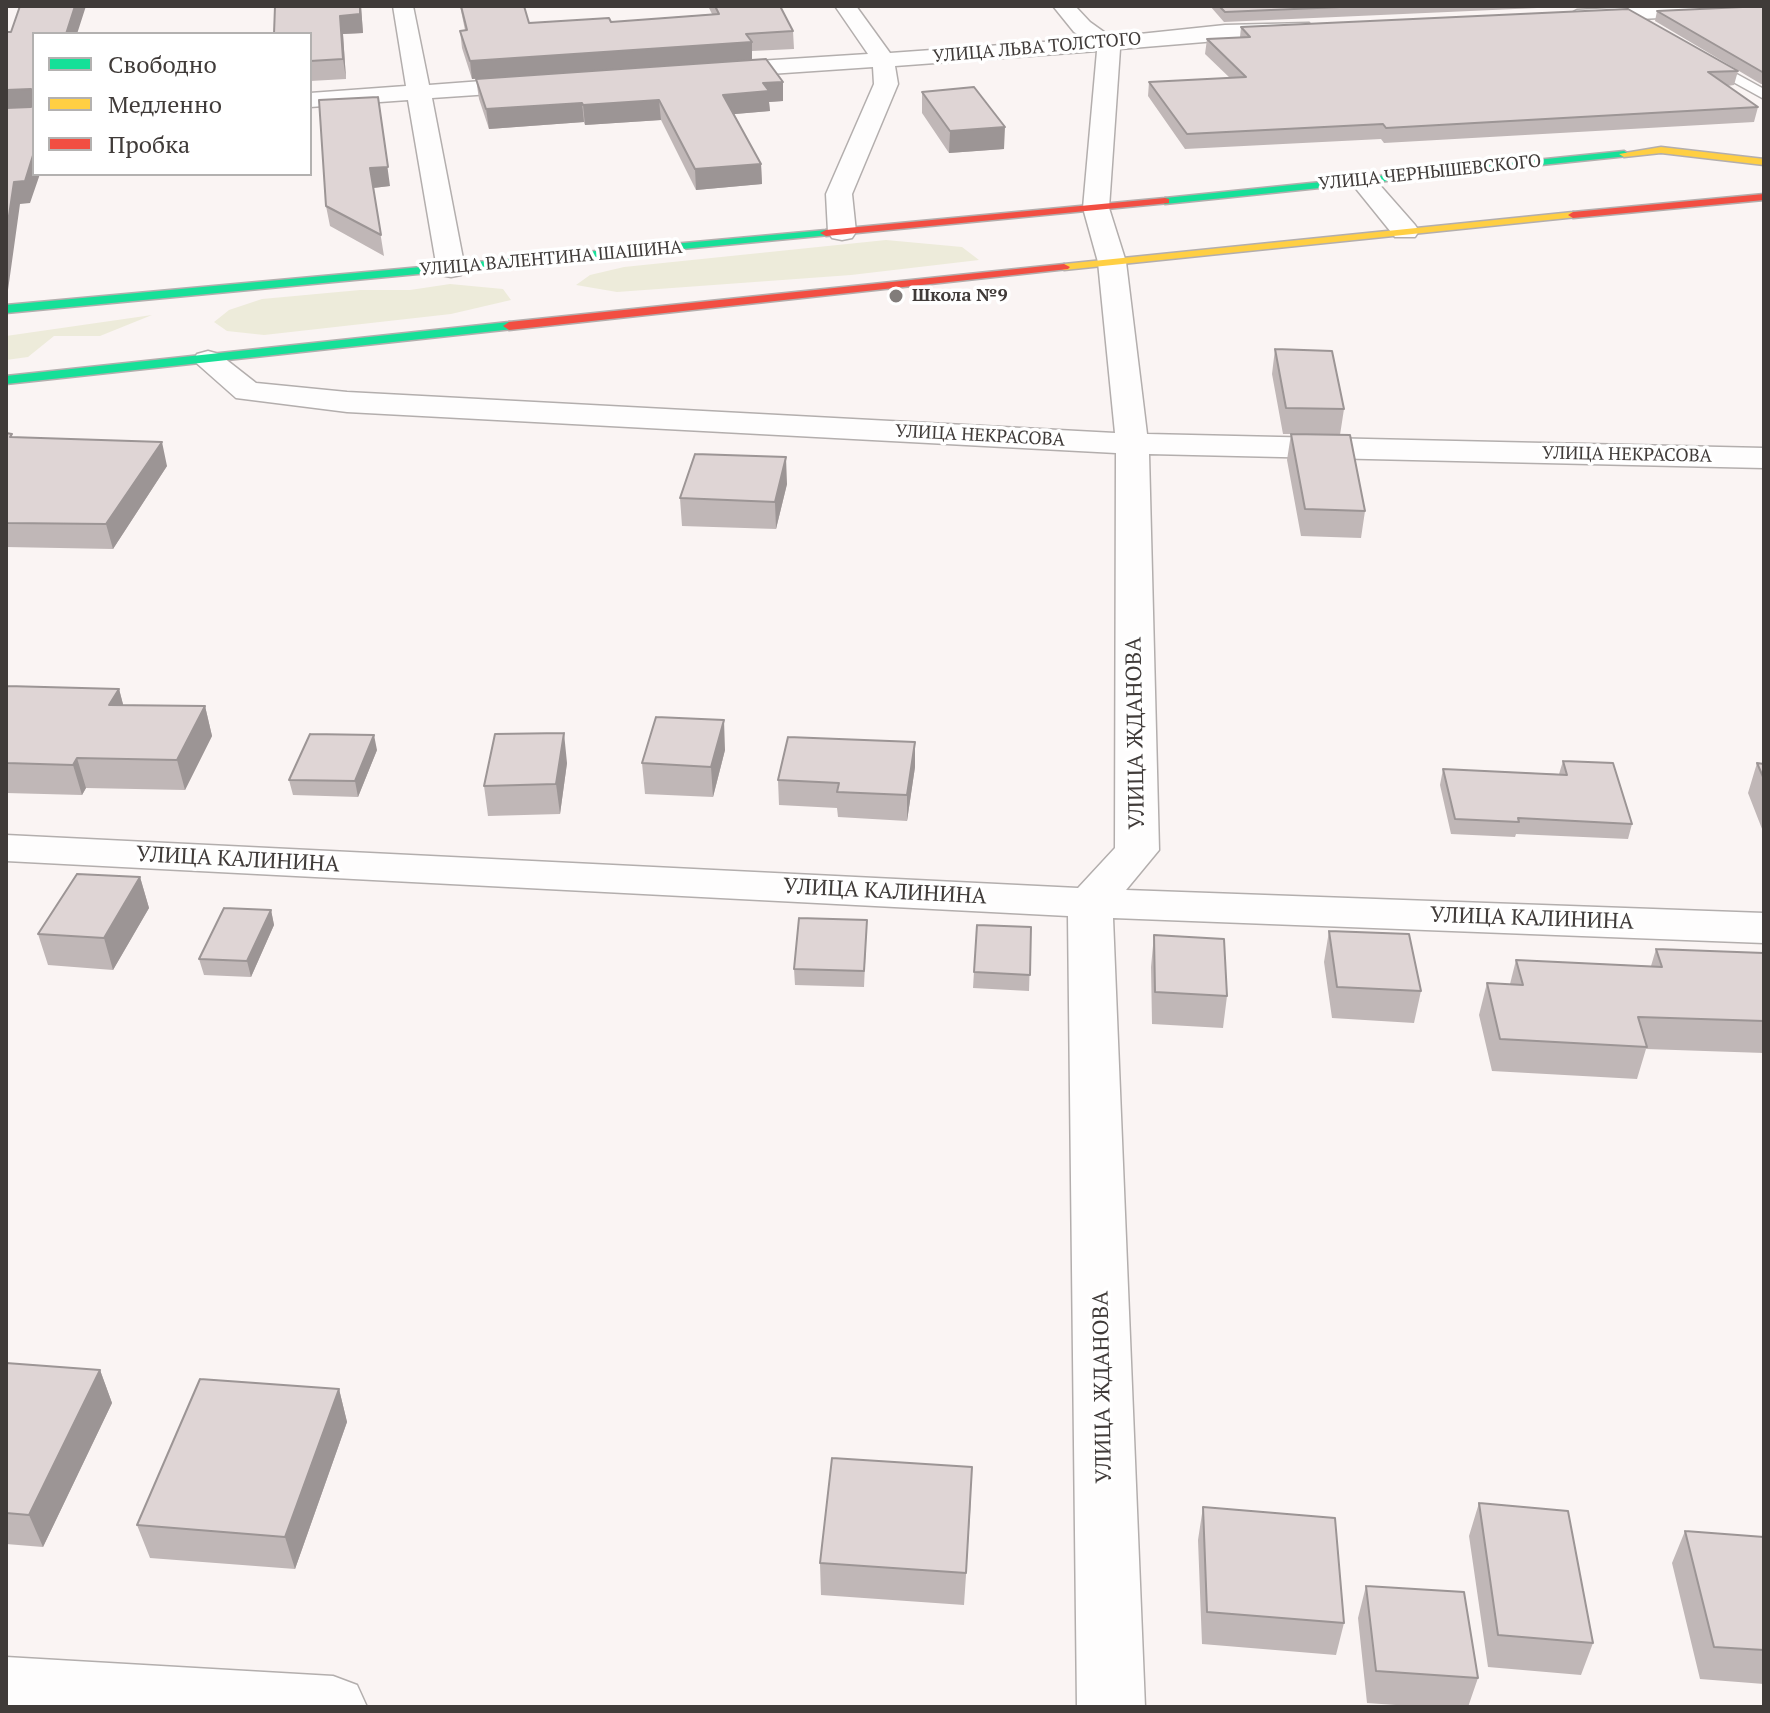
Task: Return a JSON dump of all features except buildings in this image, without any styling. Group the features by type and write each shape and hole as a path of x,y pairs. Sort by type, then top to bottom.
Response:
{"street":[{"path":"403,6 451,269"},
{"path":"842,232 839,194 886,84 883,59 845,6"},
{"path":"1063,6 1082,27 1109,45"},
{"path":"1549,17 1764,7"},
{"name":"УЛИЦА ЛЬВА ТОЛСТОГО","path":"682,73 1109,45 1225,32 1320,28"},
{"name":"УЛИЦА ЖДАНОВА","path":"1109,45 1096,208 1112,262 1132,444 1137,850 1090,903 1111,1707"},
{"path":"312,100 557,82"},
{"name":"УЛИЦА ЧЕРНЫШЕВСКОГО","path":"1096,208 1661,150 1764,162"},
{"path":"1362,180 1405,231"},
{"path":"6,380 1405,231 1764,197"},
{"name":"УЛИЦА ВАЛЕНТИНА ШАШИНА","path":"6,309 1096,208"},
{"name":"УЛИЦА НЕКРАСОВА","path":"208,360 247,391 347,402 1132,444 1764,458"},
{"name":"УЛИЦА КАЛИНИНА","path":"6,848 1090,903 1764,928"},
{"path":"6,1688 333,1707"}],"lane":[{"path":"1625,13 1650,28"},
{"path":"1688,50 1764,95"}],"shaded area":[{"path":"886,240 962,247 979,260 851,275 617,292 576,285 590,275 624,267"},
{"path":"450,284 503,289 511,300 451,314 264,335 227,331 214,322 229,310 262,299 360,290 410,290"},
{"path":"152,315 100,336 54,336 28,357 6,360 6,336"}],"traffic: fast":[{"path":"1165,201 1624,154"},
{"path":"6,309 826,233"},
{"path":"6,380 509,326"}],"traffic: slow":[{"path":"1624,154 1661,150 1764,162"},
{"path":"1064,267 1573,215"}],"traffic: jam":[{"path":"1573,215 1764,197"},
{"path":"826,233 1165,201"},
{"path":"509,326 1064,267"}],"place":[{"name":"Школа №9","path":"896,296"}]}
